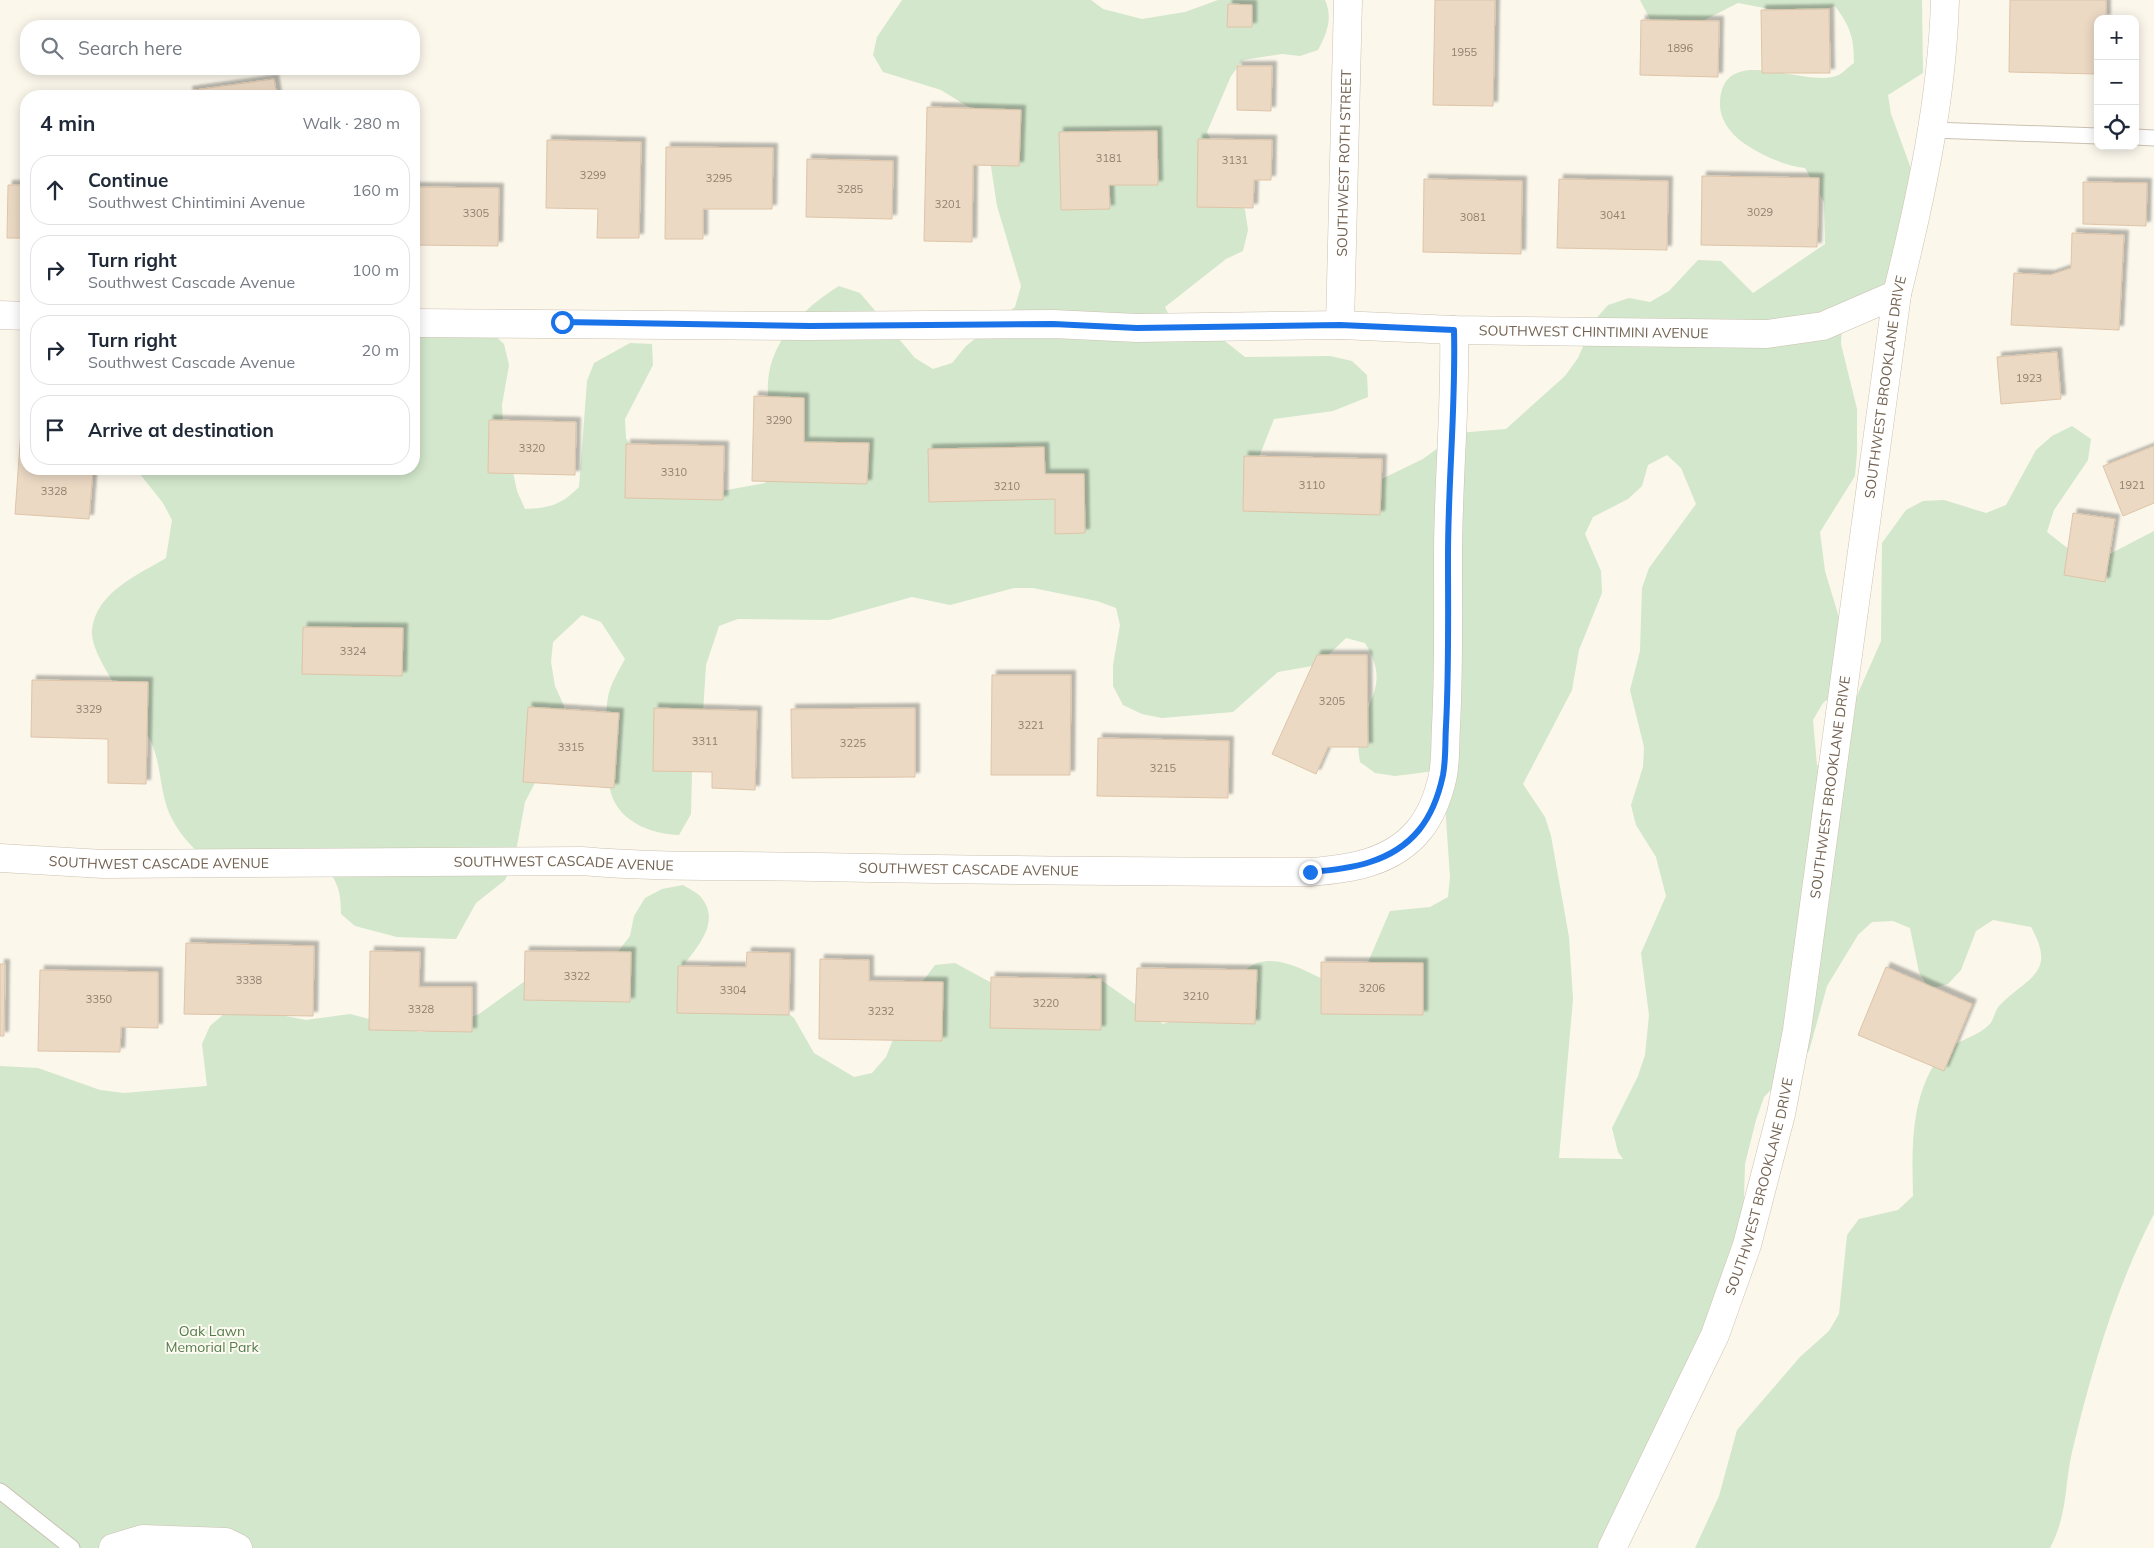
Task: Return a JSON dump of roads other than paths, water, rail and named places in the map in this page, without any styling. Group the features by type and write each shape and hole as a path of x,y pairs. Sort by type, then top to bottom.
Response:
{"street":[{"name":"SOUTHWEST ROTH STREET","path":"1340,325 1348,0"},
{"name":"SOUTHWEST BROOKLANE DRIVE","path":"1612,1548 1715,1335 1747,1245 1781,1114 1798,1021 1897,294 1919,207 1933,130 1945,0"},
{"name":"SOUTHWEST CHINTIMINI AVENUE","path":"420,322 810,326 1053,324 1137,328 1340,325 1454,330 1767,334 1823,326 1897,294"},
{"path":"0,315 20,316"},
{"name":"SOUTHWEST CASCADE AVENUE","path":"0,858 103,864 582,861 641,866 764,866 1069,872 1310,872 1349,869 1376,860 1402,847 1420,830 1433,809 1443,773 1448,702 1448,529 1455,374 1454,330"},
{"path":"113,1548 143,1540 226,1542 238,1548"}],"lane":[{"path":"1933,130 2094,136"},
{"path":"2139,137 2154,138"},
{"path":"0,1490 72,1548"}],"park label":[{"name":"Oak Lawn Memorial Park","path":"212,1339"}]}
